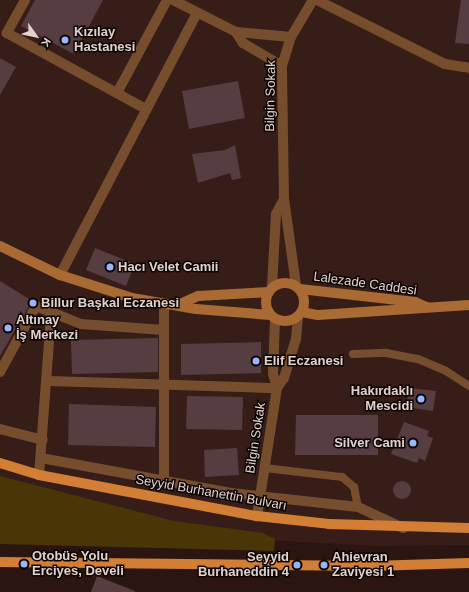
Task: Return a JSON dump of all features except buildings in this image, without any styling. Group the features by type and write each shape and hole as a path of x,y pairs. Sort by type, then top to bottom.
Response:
{"main road":[{"name":"Seyyid Burhanettin Bulvarı","path":"0,463 39,475 257,516 403,528 469,528"},
{"path":"0,562 371,566 469,563"}],"street":[{"path":"25,0 7,32 146,109"},
{"path":"117,93 167,0"},
{"path":"173,0 236,32 291,37"},
{"name":"Bilgin Sokak","path":"298,287 284,199 282,66 291,37 313,0"},
{"path":"317,0 445,64 469,68"},
{"path":"60,274 197,13"},
{"path":"236,32 243,43 282,66"},
{"name":"Bilgin Sokak","path":"270,289 276,214 284,199"},
{"path":"0,246 60,274 118,294 164,303 180,304 196,309 273,317 287,322 300,314 305,300 298,287 284,282 270,289 198,296 180,304"},
{"name":"Lalezade Caddesi","path":"298,287 415,302 427,307"},
{"path":"270,289 266,304 273,317"},
{"path":"164,303 164,481"},
{"name":"Lalezade Caddesi","path":"300,314 318,315 469,305"},
{"path":"0,372 36,306 51,314 95,326 164,330"},
{"path":"39,475 44,440 49,381 51,314"},
{"name":"Bilgin Sokak","path":"277,388 284,378 296,339 300,314"},
{"name":"Bilgin Sokak","path":"257,516 277,388 273,374 273,317"},
{"path":"49,381 277,388"},
{"path":"0,429 44,440"},
{"path":"41,458 260,497 358,507 403,528"}],"lane":[{"path":"353,354 386,353 418,359 446,370 469,386"},
{"path":"265,468 342,477 354,487 358,507"}],"shaded area":[{"path":"0,0 469,0 469,545 376,546 265,540 0,506"},
{"path":"0,476 174,521 263,533 275,539 274,551 0,544"}],"place":[{"name":"Kızılay Hastanesi","path":"65,40"},
{"name":"Hacı Velet Camii","path":"110,267"},
{"name":"Billur Başkal Eczanesi","path":"33,303"},
{"name":"Altınay İş Merkezi","path":"8,328"},
{"name":"Elif Eczanesi","path":"256,361"},
{"name":"Hakırdaklı Mescidi","path":"421,399"},
{"name":"Silver Cami","path":"413,443"},
{"name":"Otobüs Yolu Erciyes, Develi","path":"24,564"},
{"name":"Seyyid Burhaneddin 4","path":"297,565"},
{"name":"Ahievran Zaviyesi 1","path":"324,565"}]}
